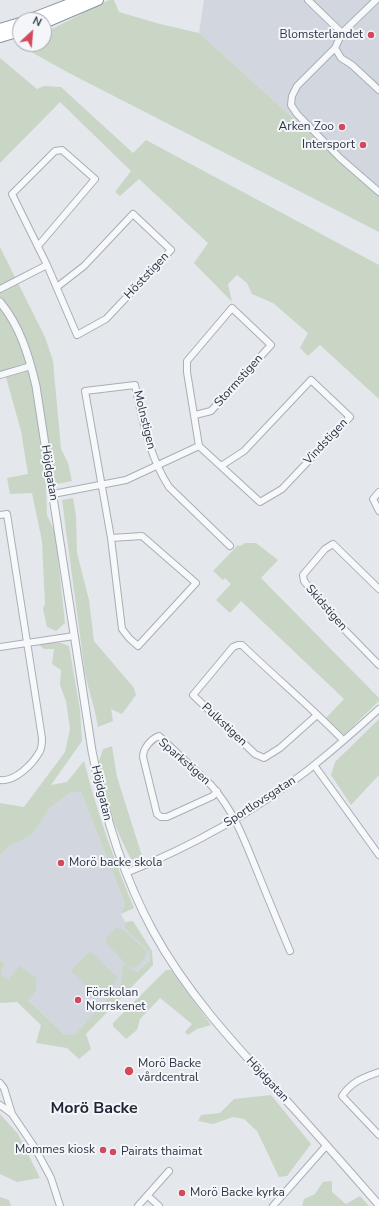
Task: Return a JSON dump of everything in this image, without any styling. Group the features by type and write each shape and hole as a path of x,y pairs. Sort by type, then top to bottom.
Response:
{"highway":[{"path":"49,12 80,0"},
{"path":"52,19 98,0"},
{"path":"0,29 12,25"},
{"path":"0,37 12,33"}],"street":[{"path":"308,0 342,33"},
{"path":"376,0 342,33 335,48 298,86 292,96 291,105 297,114 340,158 379,192"},
{"path":"335,48 341,58 352,65 379,90"},
{"name":"Höststigen","path":"38,246 95,179 62,150 54,151 12,194 47,265 77,335 106,319 171,250 133,214 84,266 57,287"},
{"path":"0,289 47,265"},
{"name":"Höjdgatan","path":"0,302 20,334 31,366 53,494 97,780 112,837 126,873 153,930 187,985 239,1051 379,1205"},
{"name":"Stormstigen","path":"195,415 212,411 271,345 232,308 187,361 187,372 199,446"},
{"path":"0,375 31,366"},
{"name":"Vindstigen","path":"199,446 260,502 282,490 350,417 311,380 244,451 221,466"},
{"name":"Molnstigen","path":"101,484 85,391 135,385 149,447 169,487 230,546"},
{"path":"53,494 126,480 199,446"},
{"path":"101,484 111,538 122,629 138,646 196,583 142,536 111,538"},
{"path":"379,492 373,500 379,511"},
{"path":"0,515 7,514 42,738 42,746 33,759 12,779 0,780"},
{"name":"Skidstigen","path":"379,589 333,544 325,549 303,575 304,582 340,625 379,665"},
{"path":"0,647 74,636"},
{"name":"Pulkstigen","path":"317,715 280,748 264,758 255,754 193,695 233,647 242,645 317,715 343,740"},
{"name":"Sportlovsgatan","path":"126,873 183,848 267,799 314,765 379,709"},
{"name":"Sparkstigen","path":"217,791 213,796 167,817 161,817 157,814 143,757 143,751 154,738 158,736 217,791 236,818 290,951"},
{"path":"314,765 379,855"},
{"path":"379,1072 362,1078 347,1089 342,1096 379,1134"},
{"path":"0,1083 4,1088 12,1114 44,1164 60,1206"},
{"path":"0,1105 12,1114"},
{"path":"273,1206 326,1146"},
{"path":"138,1206 169,1171"},
{"path":"148,1196 159,1206"}],"shaded area":[{"path":"204,0 379,0 379,196 199,33"},
{"path":"71,792 81,792 125,904 121,914 125,922 125,929 150,952 150,960 137,972 123,965 120,985 74,1035 65,1035 1,974 5,963 0,960 0,856 10,846 32,835 50,808"}],"green space":[{"path":"109,0 114,0 119,12 199,33 379,196 379,232 69,73 33,53 32,52 52,52 52,29"},
{"path":"0,58 37,89 44,86 61,87 133,153 146,140 379,265 379,399 320,345 308,356 300,348 308,333 273,303 252,294 247,283 237,275 228,284 232,302 194,263 208,243 139,179 120,196 115,192 131,171 60,102 0,163"},
{"path":"0,247 45,337 53,361 61,449 68,463 72,481 46,486 47,515 55,532 65,623 56,631 47,627 43,609 45,604 42,541 32,493 10,494 7,478 28,474 21,431 4,370 0,372"},
{"path":"73,498 76,516 77,553 89,600 94,641 134,688 136,695 122,714 111,709 113,721 98,727 85,673 62,500"},
{"path":"245,543 256,543 278,560 261,578 379,698 379,701 344,735 326,718 344,699 241,601 230,613 216,600 231,584 225,578 223,580 213,571 238,545 240,546"},
{"path":"49,642 61,643 69,646 80,710 82,741 51,785 67,782 84,761 106,836 134,908 121,914 125,904 81,792 71,792 50,808 32,835 10,846 0,856 0,803 24,807 65,752 70,729 66,701 60,685 61,670 52,664 54,649 44,649 38,644"},
{"path":"379,719 379,775 351,805 331,775 335,762"},
{"path":"112,746 117,777 142,856 140,860 131,859 120,837 106,801 100,776 99,760 103,749"},
{"path":"133,921 152,951 153,965 86,1034 91,1049 79,1059 67,1048 36,1043 41,1025 17,1002 0,1003 0,960 5,963 1,974 8,980 20,966 36,978 36,990 28,1000 65,1035 74,1035 120,985 123,964 137,972 150,960 150,952 125,929 125,922"},
{"path":"116,928 122,929 146,951 145,958 135,968 128,966 106,943 106,938"},
{"path":"90,951 118,978 99,998 71,971"},
{"path":"166,970 171,970 211,1025 197,1029 188,1035 185,1032 192,1024 160,998 140,1019 137,1030 126,1039 113,1026 113,1023"},
{"path":"271,1095 311,1144 287,1176 279,1177 257,1131 244,1119 233,1117 213,1124 198,1121 201,1115 220,1113 234,1099"},
{"path":"0,1114 18,1134 40,1178 17,1182 0,1174"},
{"path":"332,1181 332,1192 346,1204 360,1196 369,1206 302,1206 304,1199 315,1194 323,1182"},
{"path":"0,1197 9,1200 11,1206 0,1206"}],"place":[{"name":"Blomsterlandet","path":"371,35"},
{"name":"Arken Zoo","path":"342,127"},
{"name":"Intersport","path":"363,145"},
{"name":"Morö backe skola","path":"61,863"},
{"name":"Förskolan Norrskenet","path":"78,1000"},
{"name":"Morö Backe vårdcentral","path":"129,1071"},
{"name":"Mommes kiosk","path":"103,1150"},
{"name":"Pairats thaimat","path":"113,1152"},
{"name":"Morö Backe kyrka","path":"182,1193"}],"district":[{"name":"Morö Backe","path":"94,1109"}]}
